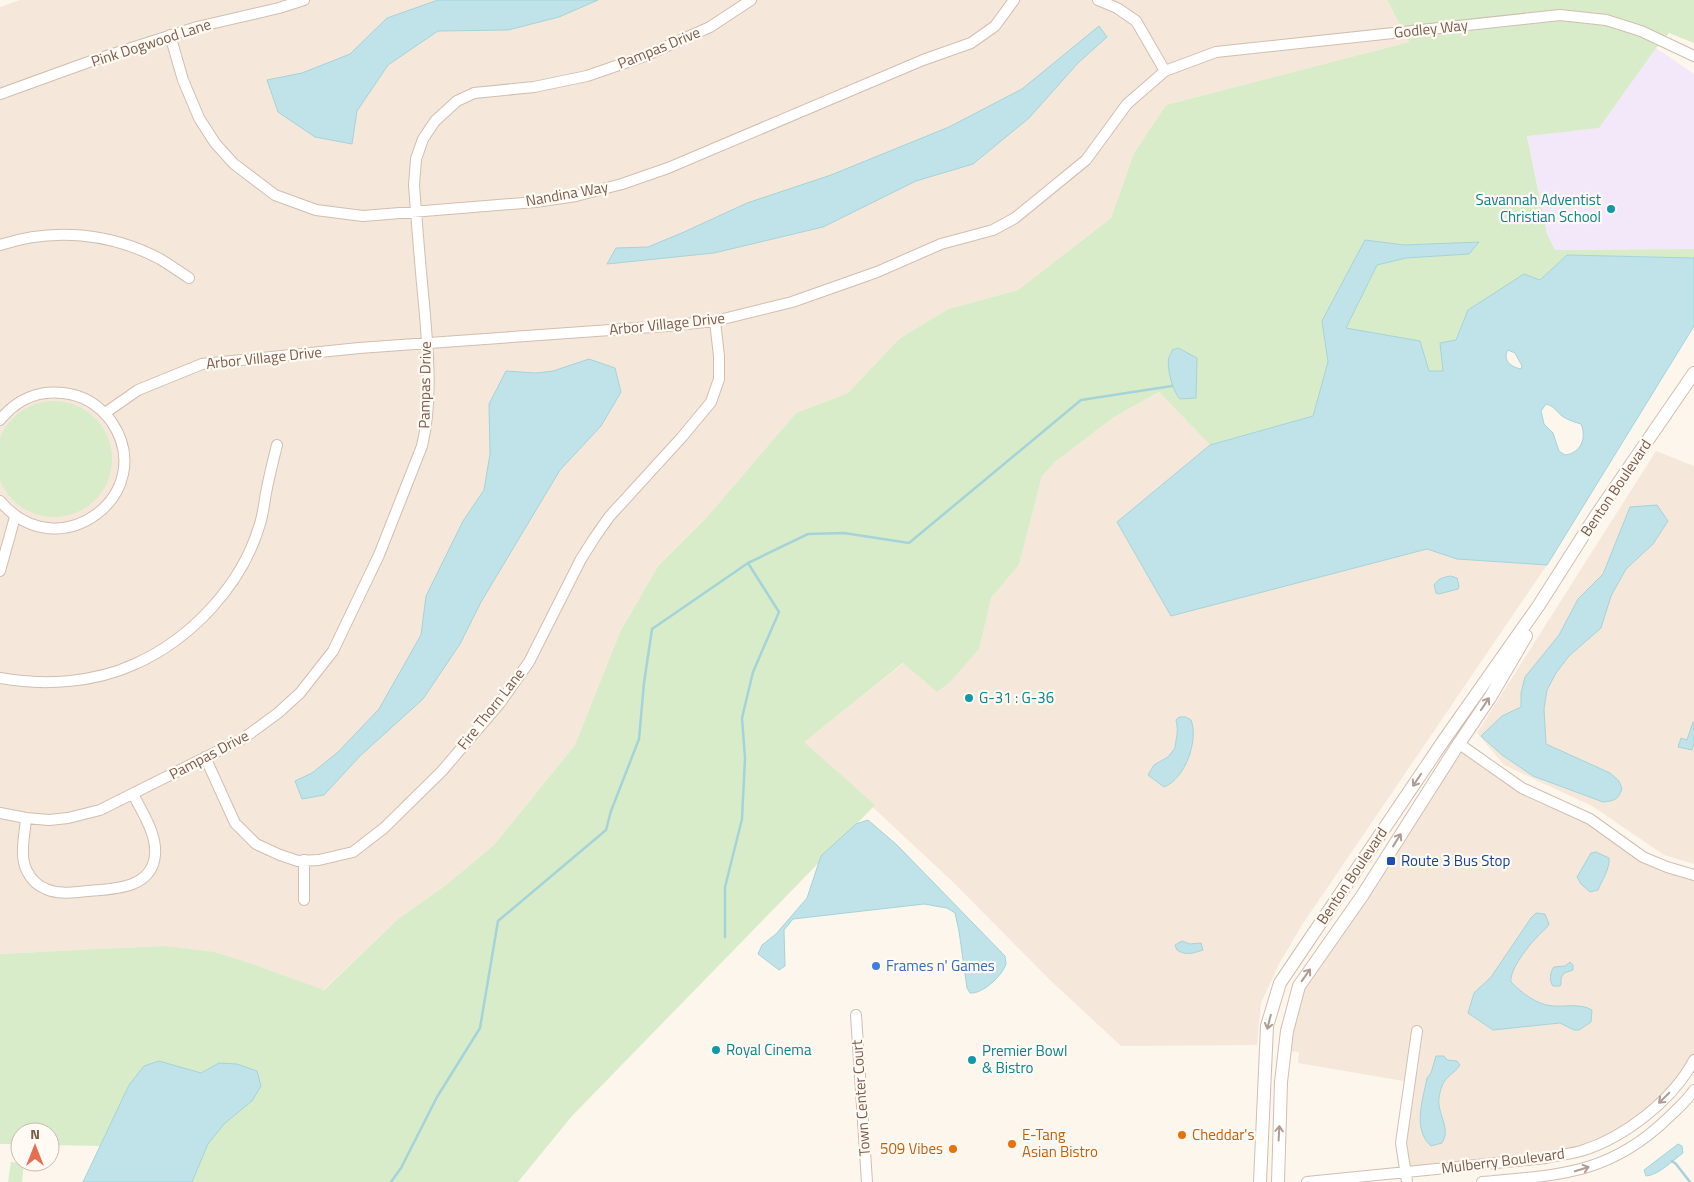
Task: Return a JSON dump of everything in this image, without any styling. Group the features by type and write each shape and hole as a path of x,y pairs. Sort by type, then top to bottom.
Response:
{"street":[{"name":"Pink Dogwood Lane","path":"0,94 170,36 222,20 279,8 304,0"},
{"name":"Pampas Drive","path":"0,813 49,820 68,818 100,810 133,794 244,738 278,713 300,693 333,650 379,555 422,446 427,424 427,344 414,185 416,158 423,139 435,121 458,101 474,93 537,86 587,76 646,56 710,27 751,0"},
{"name":"Nandina Way","path":"170,36 183,80 199,118 213,140 234,164 275,195 320,211 363,216 536,202 576,196 622,184 668,168 923,60 971,43 996,26 1014,0"},
{"path":"1098,0 1117,8 1136,21 1165,72"},
{"name":"Godley Way","path":"1165,72 1216,52 1560,15 1606,20 1632,28 1694,56"},
{"name":"Arbor Village Drive","path":"105,413 138,390 202,364 359,348 715,321 792,302 877,272 941,244 993,230 1015,218 1086,160 1128,104 1165,72"},
{"path":"0,245 41,234 82,235 116,240 160,259 189,278"},
{"name":"Fire Thorn Lane","path":"206,757 235,823 256,844 280,855 298,861 319,860 353,852 376,834 442,770 500,703 529,662 588,547 610,517 711,402 719,379 719,356 715,321"},
{"name":"Benton Boulevard","path":"1260,1182 1267,1026 1280,983 1444,740 1540,605 1595,517 1694,373"},
{"path":"0,420 4,407 36,394 52,392 73,394 92,402 105,413 117,431 123,448 124,466 120,484 111,500 100,512 87,521 71,527 55,529 38,526 15,516 0,500"},
{"path":"0,678 15,681 59,682 92,677 134,665 167,646 190,628 216,603 244,561 260,527 277,445"},
{"path":"0,571 15,516"},
{"name":"Benton Boulevard","path":"1278,1182 1283,1065 1287,1032 1299,986 1362,896 1490,696 1525,639 1540,605"},
{"path":"1458,744 1522,788 1590,819 1643,856 1667,867 1694,875"},
{"path":"26,818 24,863 38,885 48,890 62,892 118,888 132,885 142,879 150,868 155,855 154,840 133,794"},
{"path":"304,860 304,900"},
{"name":"Town Center Court","path":"856,1015 867,1182"},
{"path":"1407,1177 1401,1143 1417,1031"},
{"name":"Mulberry Boulevard","path":"1307,1182 1407,1177 1546,1158 1582,1150 1619,1135 1635,1125 1673,1090 1694,1060"},
{"name":"Mulberry Boulevard","path":"1482,1182 1565,1173 1587,1168 1614,1157 1630,1149 1657,1128 1694,1090"}],"shaded area":[{"path":"20,0 1387,0 1409,42 1166,105 1134,153 1111,218 1018,290 948,309 899,339 848,393 796,413 708,516 658,566 620,632 575,745 494,845 446,885 398,919 323,990 246,962 166,946 0,954 0,7"},
{"path":"1656,48 1694,74 1694,249 1555,250 1547,234 1527,135 1599,128"},
{"path":"1159,392 1210,445 1117,522 1171,616 1427,549 1457,559 1547,565 1302,925 1279,964 1261,1003 1257,1045 1121,1046 1051,981 955,884 803,742 904,663 937,692 987,613 991,598 1019,565 1042,476 1055,462 1114,417"},
{"path":"1656,451 1694,466 1694,864 1664,855 1592,806 1504,765 1477,733"},
{"path":"1458,743 1541,797 1633,848 1694,875 1694,1059 1655,1107 1582,1150 1406,1172 1401,1143 1409,1082 1298,1063 1299,1052 1288,1051 1303,987"}],"green space":[{"path":"1387,0 1694,0 1694,43 1669,33 1656,48 1599,128 1527,136 1547,234 1555,250 1694,249 1694,258 1567,255 1540,280 1468,310 1443,371 1429,371 1420,341 1346,328 1377,265 1406,258 1469,254 1478,243 1404,245 1365,240 1322,321 1328,362 1313,416 1210,445 1159,392 1114,417 1055,462 1042,476 1019,565 991,598 979,649 950,682 937,692 903,663 804,742 875,805 572,1116 518,1182 192,1182 208,1144 224,1124 252,1101 219,1063 201,1073 185,1069 129,1085 100,1146 60,1145 60,1122 10,1122 10,1144 0,1144 0,954 166,946 214,952 324,990 398,919 446,885 494,845 575,745 620,632 658,566 708,516 796,413 848,393 899,339 948,309 1018,290 1111,218 1134,153 1166,105 1409,42"},
{"path":"54,401 76,405 86,410 95,418 103,427 108,437 112,459 108,481 103,491 95,500 86,508 76,513 54,517 32,513 22,508 13,500 5,491 0,481 -4,459 0,437 5,427 13,418 22,410 32,405"},
{"path":"10,1169 10,1172 23,1172 22,1182 8,1182"}],"water":[{"path":"438,0 598,0 559,17 508,30 438,31 388,65 357,111 352,144 315,137 278,112 267,80 302,73 350,54 387,18"},
{"path":"1099,26 1107,37 1078,63 1029,118 973,164 916,181 823,227 714,253 607,264 616,248 648,247 747,203 831,175 949,127 1022,89"},
{"path":"1365,240 1404,245 1479,242 1469,254 1406,258 1377,265 1346,328 1420,341 1429,371 1443,371 1440,343 1456,340 1468,310 1524,274 1540,280 1567,255 1694,258 1694,326 1547,565 1457,559 1427,549 1171,616 1117,522 1210,445 1313,416 1328,362 1322,321","holes":["1508,350 1515,353 1522,366 1521,369 1514,367 1508,362 1506,357","1546,404 1553,407 1562,416 1581,424 1583,439 1579,448 1571,454 1565,455 1559,451 1553,433 1544,424 1541,411"]},
{"path":"1178,348 1197,358 1196,398 1180,399 1173,385 1168,361 1172,350"},
{"path":"589,359 615,368 621,392 601,426 560,470 481,602 460,644 423,699 360,756 324,795 302,799 295,781 312,773 338,752 379,709 421,635 426,596 463,521 484,490 490,454 489,404 506,371 536,373 553,371"},
{"path":"1657,505 1668,521 1653,544 1626,569 1611,596 1601,628 1569,656 1556,673 1547,690 1544,709 1546,744 1610,773 1619,781 1622,789 1619,796 1613,800 1603,802 1533,776 1502,755 1481,736 1502,716 1521,707 1521,693 1525,677 1559,635 1578,599 1603,574 1630,507"},
{"path":"1451,576 1457,578 1458,589 1439,594 1436,593 1434,585 1441,579"},
{"path":"1179,717 1186,717 1191,720 1193,728 1192,748 1184,768 1172,783 1164,787 1148,775 1154,765 1168,757 1175,748 1176,720"},
{"path":"1693,722 1694,743 1692,750 1678,747 1681,738 1687,740"},
{"path":"868,820 897,845 1005,956 1006,964 1004,969 996,979 981,991 970,993 967,988 955,913 947,908 924,904 793,919 784,930 785,966 779,970 758,954 762,945 776,934 807,898 821,856 856,824"},
{"path":"1596,852 1609,858 1609,862 1598,890 1590,892 1581,884 1577,877 1591,853"},
{"path":"1536,913 1545,914 1549,924 1520,958 1513,971 1511,982 1525,994 1541,1003 1553,1006 1578,1006 1592,1010 1591,1022 1579,1030 1574,1030 1560,1023 1493,1030 1468,1013 1474,993 1491,977"},
{"path":"1182,941 1190,944 1201,943 1203,950 1190,953 1180,952 1175,945"},
{"path":"1570,962 1573,965 1573,970 1564,973 1560,986 1553,986 1551,974 1554,967 1565,966"},
{"path":"1436,1056 1444,1056 1447,1060 1457,1061 1460,1065 1445,1080 1441,1088 1439,1103 1445,1134 1442,1143 1431,1146 1425,1139 1422,1131 1420,1114 1427,1078 1431,1073"},
{"path":"159,1061 201,1073 219,1063 237,1064 257,1071 261,1086 252,1101 224,1124 208,1144 192,1182 83,1182 129,1085 144,1066"},
{"path":"1678,1144 1682,1146 1683,1153 1661,1170 1646,1176 1644,1170"}],"waterway":[{"path":"748,563 808,534 844,533 909,543 1081,400 1172,386"},
{"path":"391,1182 401,1168 437,1097 480,1028 498,921 606,830 611,811 639,739 644,683 652,629 748,563 779,612 753,672 742,718 745,758 742,819 725,887 725,937"},
{"path":"1672,1161 1690,1182"}],"place":[{"name":"Savannah Adventist Christian School","path":"1611,209"},
{"name":"G-31 : G-36","path":"969,698"},
{"name":"Route 3 Bus Stop","path":"1391,861"},
{"name":"Frames n' Games","path":"876,966"},
{"name":"Royal Cinema","path":"716,1050"},
{"name":"Premier Bowl & Bistro","path":"972,1060"},
{"name":"Cheddar's","path":"1182,1135"},
{"name":"E-Tang Asian Bistro","path":"1012,1144"},
{"name":"509 Vibes","path":"953,1149"}]}
